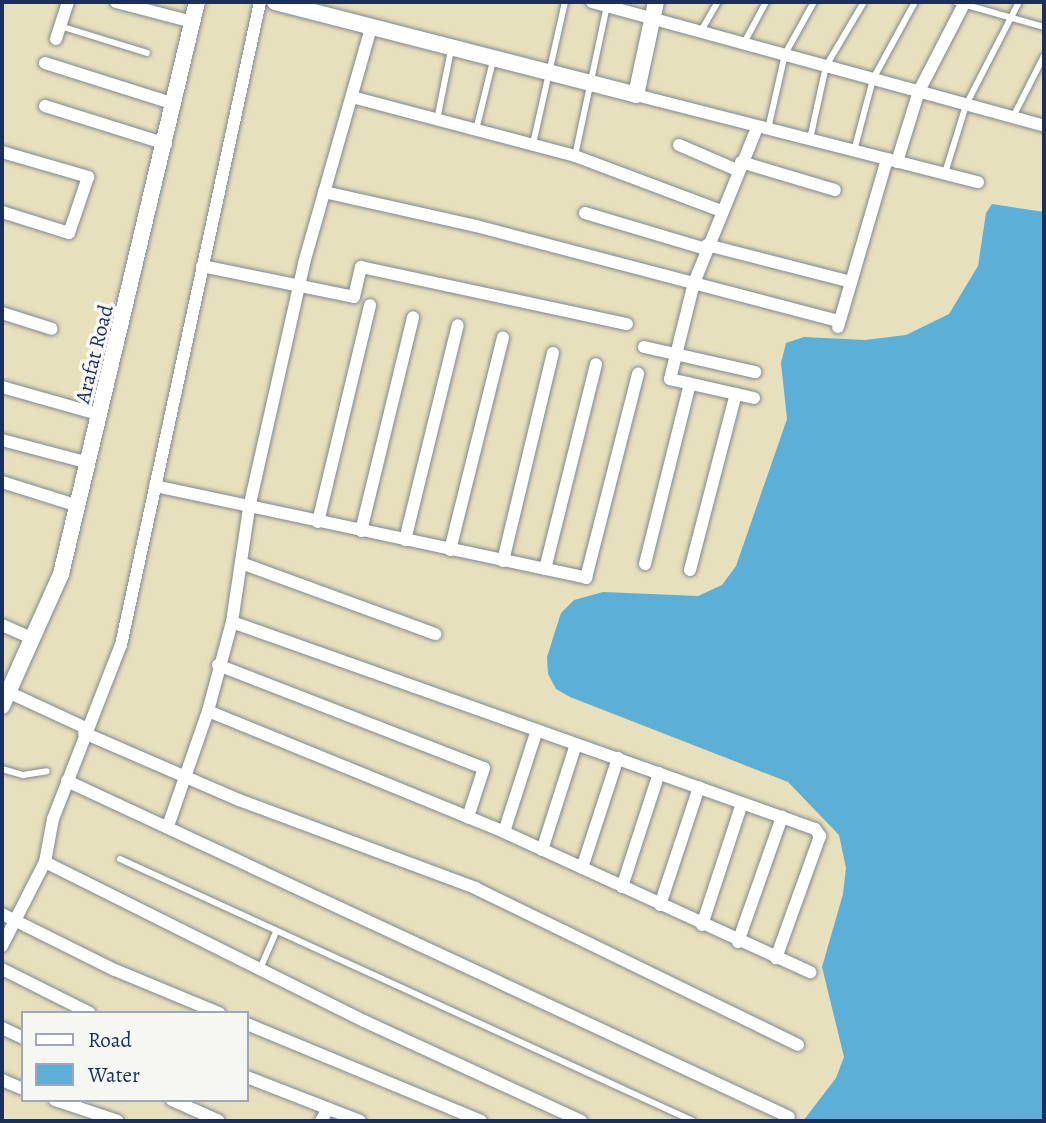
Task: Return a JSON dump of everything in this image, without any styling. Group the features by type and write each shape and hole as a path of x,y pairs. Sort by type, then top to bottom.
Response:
{"street":[{"path":"58,32 68,2"},
{"path":"116,2 192,22"},
{"name":"Arafat Road","path":"5,699 61,574 166,144 197,2"},
{"path":"2,946 44,862 67,781 121,645 260,2"},
{"path":"275,2 978,182"},
{"path":"592,2 607,6 654,9 701,31 1044,127"},
{"path":"324,192 476,226 694,283 838,325 892,161 919,91 962,3"},
{"path":"636,95 654,9"},
{"path":"168,825 208,711 218,665 232,622 250,508 299,285 371,28"},
{"path":"45,63 174,104"},
{"path":"352,97 575,156 722,211"},
{"path":"45,106 166,144"},
{"path":"754,398 670,379 694,283 706,247 739,166 762,128"},
{"path":"679,145 739,166 835,190"},
{"path":"2,152 88,177 69,233 2,212"},
{"path":"585,213 706,247 850,282"},
{"path":"202,266 354,297 361,267 627,324"},
{"path":"318,522 370,305"},
{"path":"2,313 52,329"},
{"path":"361,531 413,317"},
{"path":"405,540 458,325"},
{"path":"450,550 503,337"},
{"path":"644,347 755,372"},
{"path":"503,561 553,353"},
{"path":"545,569 596,364"},
{"path":"155,486 586,578 638,374"},
{"path":"645,564 690,384"},
{"path":"2,387 101,415"},
{"path":"690,570 736,394"},
{"path":"2,440 89,463"},
{"path":"2,482 78,506"},
{"path":"241,564 435,634"},
{"path":"232,622 815,829 820,835 776,958"},
{"path":"2,625 33,639"},
{"path":"218,665 484,768 468,817"},
{"path":"5,699 184,775 475,888 798,1045"},
{"path":"208,711 504,832 738,942 810,972"},
{"path":"504,832 537,730"},
{"path":"542,850 576,744"},
{"path":"582,868 618,758"},
{"path":"622,887 659,773"},
{"path":"67,781 168,825 789,1117"},
{"path":"660,905 699,787"},
{"path":"702,925 742,803"},
{"path":"738,942 782,817"},
{"path":"44,862 259,969 581,1121"},
{"path":"2,914 115,970 214,1011"},
{"path":"2,969 86,1011"},
{"path":"248,1024 481,1121"},
{"path":"2,1028 21,1037"},
{"path":"248,1077 360,1121"},
{"path":"2,1080 21,1088"},
{"path":"61,1102 118,1121"},
{"path":"176,1102 219,1121"},
{"path":"321,1121 328,1109"}],"lane":[{"path":"533,144 552,74 565,2"},
{"path":"701,31 718,2"},
{"path":"744,43 766,2"},
{"path":"762,128 785,54 814,2"},
{"path":"810,139 826,66 864,2"},
{"path":"854,151 873,79 915,2"},
{"path":"945,174 966,105 1019,2"},
{"path":"962,3 1044,27"},
{"path":"575,156 607,6"},
{"path":"58,32 147,53"},
{"path":"437,120 451,48"},
{"path":"1013,118 1044,56"},
{"path":"477,130 494,59"},
{"path":"2,769 23,775 47,771"},
{"path":"120,859 692,1121"},
{"path":"259,969 276,932"}],"water":[{"path":"992,204 1044,212 1044,1121 803,1121 836,1078 844,1057 822,967 843,894 846,868 839,835 788,782 570,697 556,689 548,674 547,657 561,613 574,600 603,592 698,596 722,585 736,566 787,419 781,363 786,343 804,337 865,340 906,335 949,314 978,266 986,213"}]}
